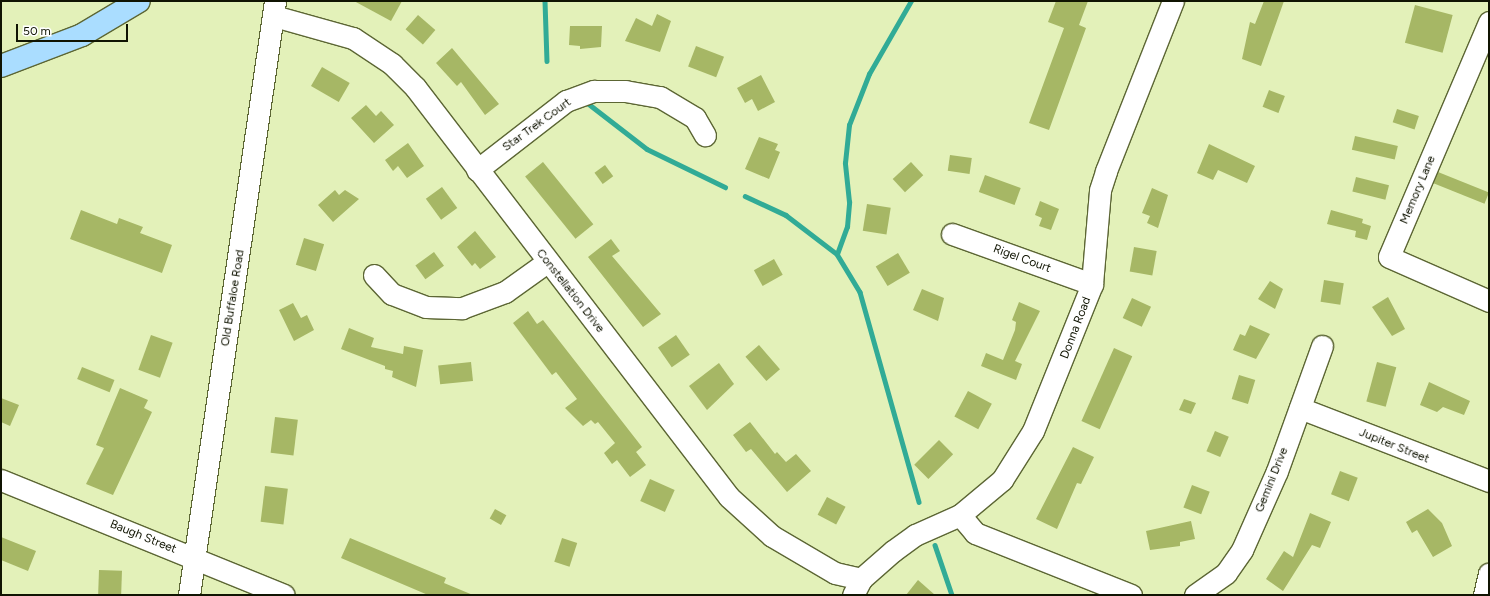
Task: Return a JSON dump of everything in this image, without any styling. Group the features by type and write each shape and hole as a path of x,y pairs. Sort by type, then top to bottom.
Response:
{"main road":[{"path":"1,66 82,35 139,1"}],"street":[{"name":"Donna Road","path":"857,587 915,535 960,515 1002,480 1034,431 1092,284 1100,190 1106,170 1174,1"},
{"name":"Constellation Drive","path":"274,8 353,38 392,64 414,87 729,497 748,517 772,536 857,587"},
{"name":"Old Buffaloe Road","path":"189,595 274,8"},
{"name":"Memory Lane","path":"1489,22 1389,257 1489,301"},
{"name":"Star Trek Court","path":"477,170 566,101 594,91 625,91 660,97 695,118 705,135"},
{"name":"Rigel Court","path":"952,234 1092,284"},
{"path":"374,275 392,294 426,306 462,308 505,292 547,262"},
{"name":"Gemini Drive","path":"1195,595 1226,573 1242,550 1300,408 1322,346"},
{"name":"Jupiter Street","path":"1300,408 1489,481"},
{"name":"Baugh Street","path":"1,480 284,595"},
{"path":"960,515 974,533 1131,595"},
{"path":"1484,595 1489,574"}],"building":[{"path":"354,1 402,1 391,21"},
{"path":"1056,1 1088,1 1079,25 1086,28 1049,130 1029,123 1064,28 1048,22"},
{"path":"1264,1 1284,1 1261,66 1242,59 1250,22 1255,24"},
{"path":"1415,5 1453,15 1443,53 1405,43"},
{"path":"657,14 671,21 660,52 625,41 636,18 652,26"},
{"path":"418,15 435,30 423,44 406,29"},
{"path":"570,26 602,26 601,47 580,49 580,46 569,45"},
{"path":"696,46 724,57 716,77 688,67"},
{"path":"452,48 499,104 485,115 461,82 457,86 436,63"},
{"path":"322,67 350,83 339,102 311,86"},
{"path":"761,75 775,102 758,111 752,99 745,103 737,88"},
{"path":"1269,90 1285,96 1278,113 1263,107"},
{"path":"366,105 376,116 381,111 394,125 374,143 351,118"},
{"path":"1397,109 1419,116 1415,129 1393,122"},
{"path":"1355,136 1398,146 1395,160 1352,150"},
{"path":"759,137 778,144 775,150 780,152 769,179 745,169"},
{"path":"408,143 424,166 407,178 398,166 393,171 385,160"},
{"path":"1209,144 1255,166 1247,183 1218,170 1213,180 1197,173"},
{"path":"950,155 972,158 970,174 948,171"},
{"path":"543,162 593,224 575,239 525,176"},
{"path":"911,162 923,175 905,192 893,179"},
{"path":"605,165 613,176 603,184 594,173"},
{"path":"1438,172 1489,193 1484,204 1434,183"},
{"path":"985,175 1021,188 1015,205 979,192"},
{"path":"1356,177 1389,185 1385,200 1352,192"},
{"path":"442,187 457,208 441,220 426,199"},
{"path":"1152,188 1168,195 1158,228 1147,223 1150,216 1142,213"},
{"path":"335,190 339,195 345,190 359,199 333,222 318,205"},
{"path":"1040,201 1059,209 1051,230 1039,226 1042,218 1035,215"},
{"path":"867,204 891,208 886,234 863,231"},
{"path":"81,210 117,224 119,218 143,227 140,233 172,245 162,273 70,239"},
{"path":"1331,210 1363,219 1362,223 1371,226 1367,240 1355,237 1356,231 1327,224"},
{"path":"475,231 496,257 480,269 475,263 472,266 457,247"},
{"path":"304,238 324,244 316,271 296,265"},
{"path":"611,239 620,251 612,256 661,314 643,327 588,257"},
{"path":"1134,247 1157,251 1152,276 1130,272"},
{"path":"434,252 444,266 425,279 415,266"},
{"path":"898,253 910,273 888,286 876,266"},
{"path":"774,259 783,275 763,286 754,270"},
{"path":"1324,280 1344,283 1340,305 1321,302"},
{"path":"1270,281 1283,289 1275,309 1258,299"},
{"path":"922,289 944,298 938,321 913,310"},
{"path":"1388,297 1405,329 1392,336 1372,307"},
{"path":"1132,298 1151,307 1142,327 1123,318"},
{"path":"1019,302 1040,311 1015,361 1022,364 1016,380 981,366 986,353 1003,360 1015,330 1016,322 1012,320"},
{"path":"293,303 301,318 307,315 314,330 294,341 279,310"},
{"path":"528,311 537,324 543,320 642,447 636,452 646,465 630,477 617,460 612,464 604,453 615,443 598,422 595,424 591,420 583,426 565,408 577,399 556,372 552,375 513,323"},
{"path":"1250,325 1270,334 1256,359 1233,350 1240,334 1245,336"},
{"path":"349,328 374,338 371,347 403,354 404,346 423,350 416,387 392,377 393,371 385,369 385,366 341,349"},
{"path":"151,335 173,343 160,378 138,370"},
{"path":"676,335 690,355 672,367 658,348"},
{"path":"759,345 780,369 766,381 745,357"},
{"path":"1114,348 1132,356 1100,429 1081,421"},
{"path":"471,362 473,381 440,384 438,365"},
{"path":"1377,362 1396,367 1386,407 1366,402"},
{"path":"719,363 734,384 707,410 689,386"},
{"path":"82,367 114,380 110,392 77,379"},
{"path":"1239,375 1255,380 1248,404 1232,399"},
{"path":"1429,382 1470,401 1464,415 1443,407 1437,412 1420,405"},
{"path":"120,388 148,400 144,408 152,412 113,495 86,484 104,448 96,445"},
{"path":"968,391 992,404 978,429 954,417"},
{"path":"1,398 19,405 10,426 1,422"},
{"path":"1184,399 1196,403 1191,414 1179,410"},
{"path":"275,417 298,420 293,456 271,453"},
{"path":"750,422 775,454 777,452 786,462 796,454 811,471 787,492 751,449 746,452 733,435"},
{"path":"1215,431 1229,437 1220,457 1206,451"},
{"path":"939,440 953,454 928,479 914,465"},
{"path":"1073,447 1094,457 1081,484 1077,483 1057,529 1036,519"},
{"path":"1340,471 1358,478 1349,501 1331,494"},
{"path":"650,479 675,490 665,512 640,501"},
{"path":"1192,485 1210,492 1201,514 1183,507"},
{"path":"265,486 288,489 283,525 261,522"},
{"path":"827,497 846,507 836,525 818,515"},
{"path":"495,509 506,515 501,525 490,519"},
{"path":"1428,509 1442,523 1452,546 1433,557 1417,530 1412,533 1406,522"},
{"path":"1310,513 1331,522 1320,548 1312,545 1283,591 1266,579 1284,551 1293,557"},
{"path":"1191,521 1195,539 1180,542 1180,546 1150,550 1146,531"},
{"path":"1,537 36,551 28,571 1,560"},
{"path":"350,538 446,578 444,583 473,595 428,595 341,558"},
{"path":"562,538 577,543 569,567 554,562"},
{"path":"99,570 122,571 121,595 98,595"},
{"path":"918,580 935,595 906,595"}],"waterway":[{"path":"545,1 547,61"},
{"path":"837,254 847,227 849,202 845,163 849,125 869,74 911,1"},
{"path":"585,101 647,149 725,187"},
{"path":"745,196 786,215 837,254 860,292 919,502"},
{"path":"935,545 952,595"}]}
